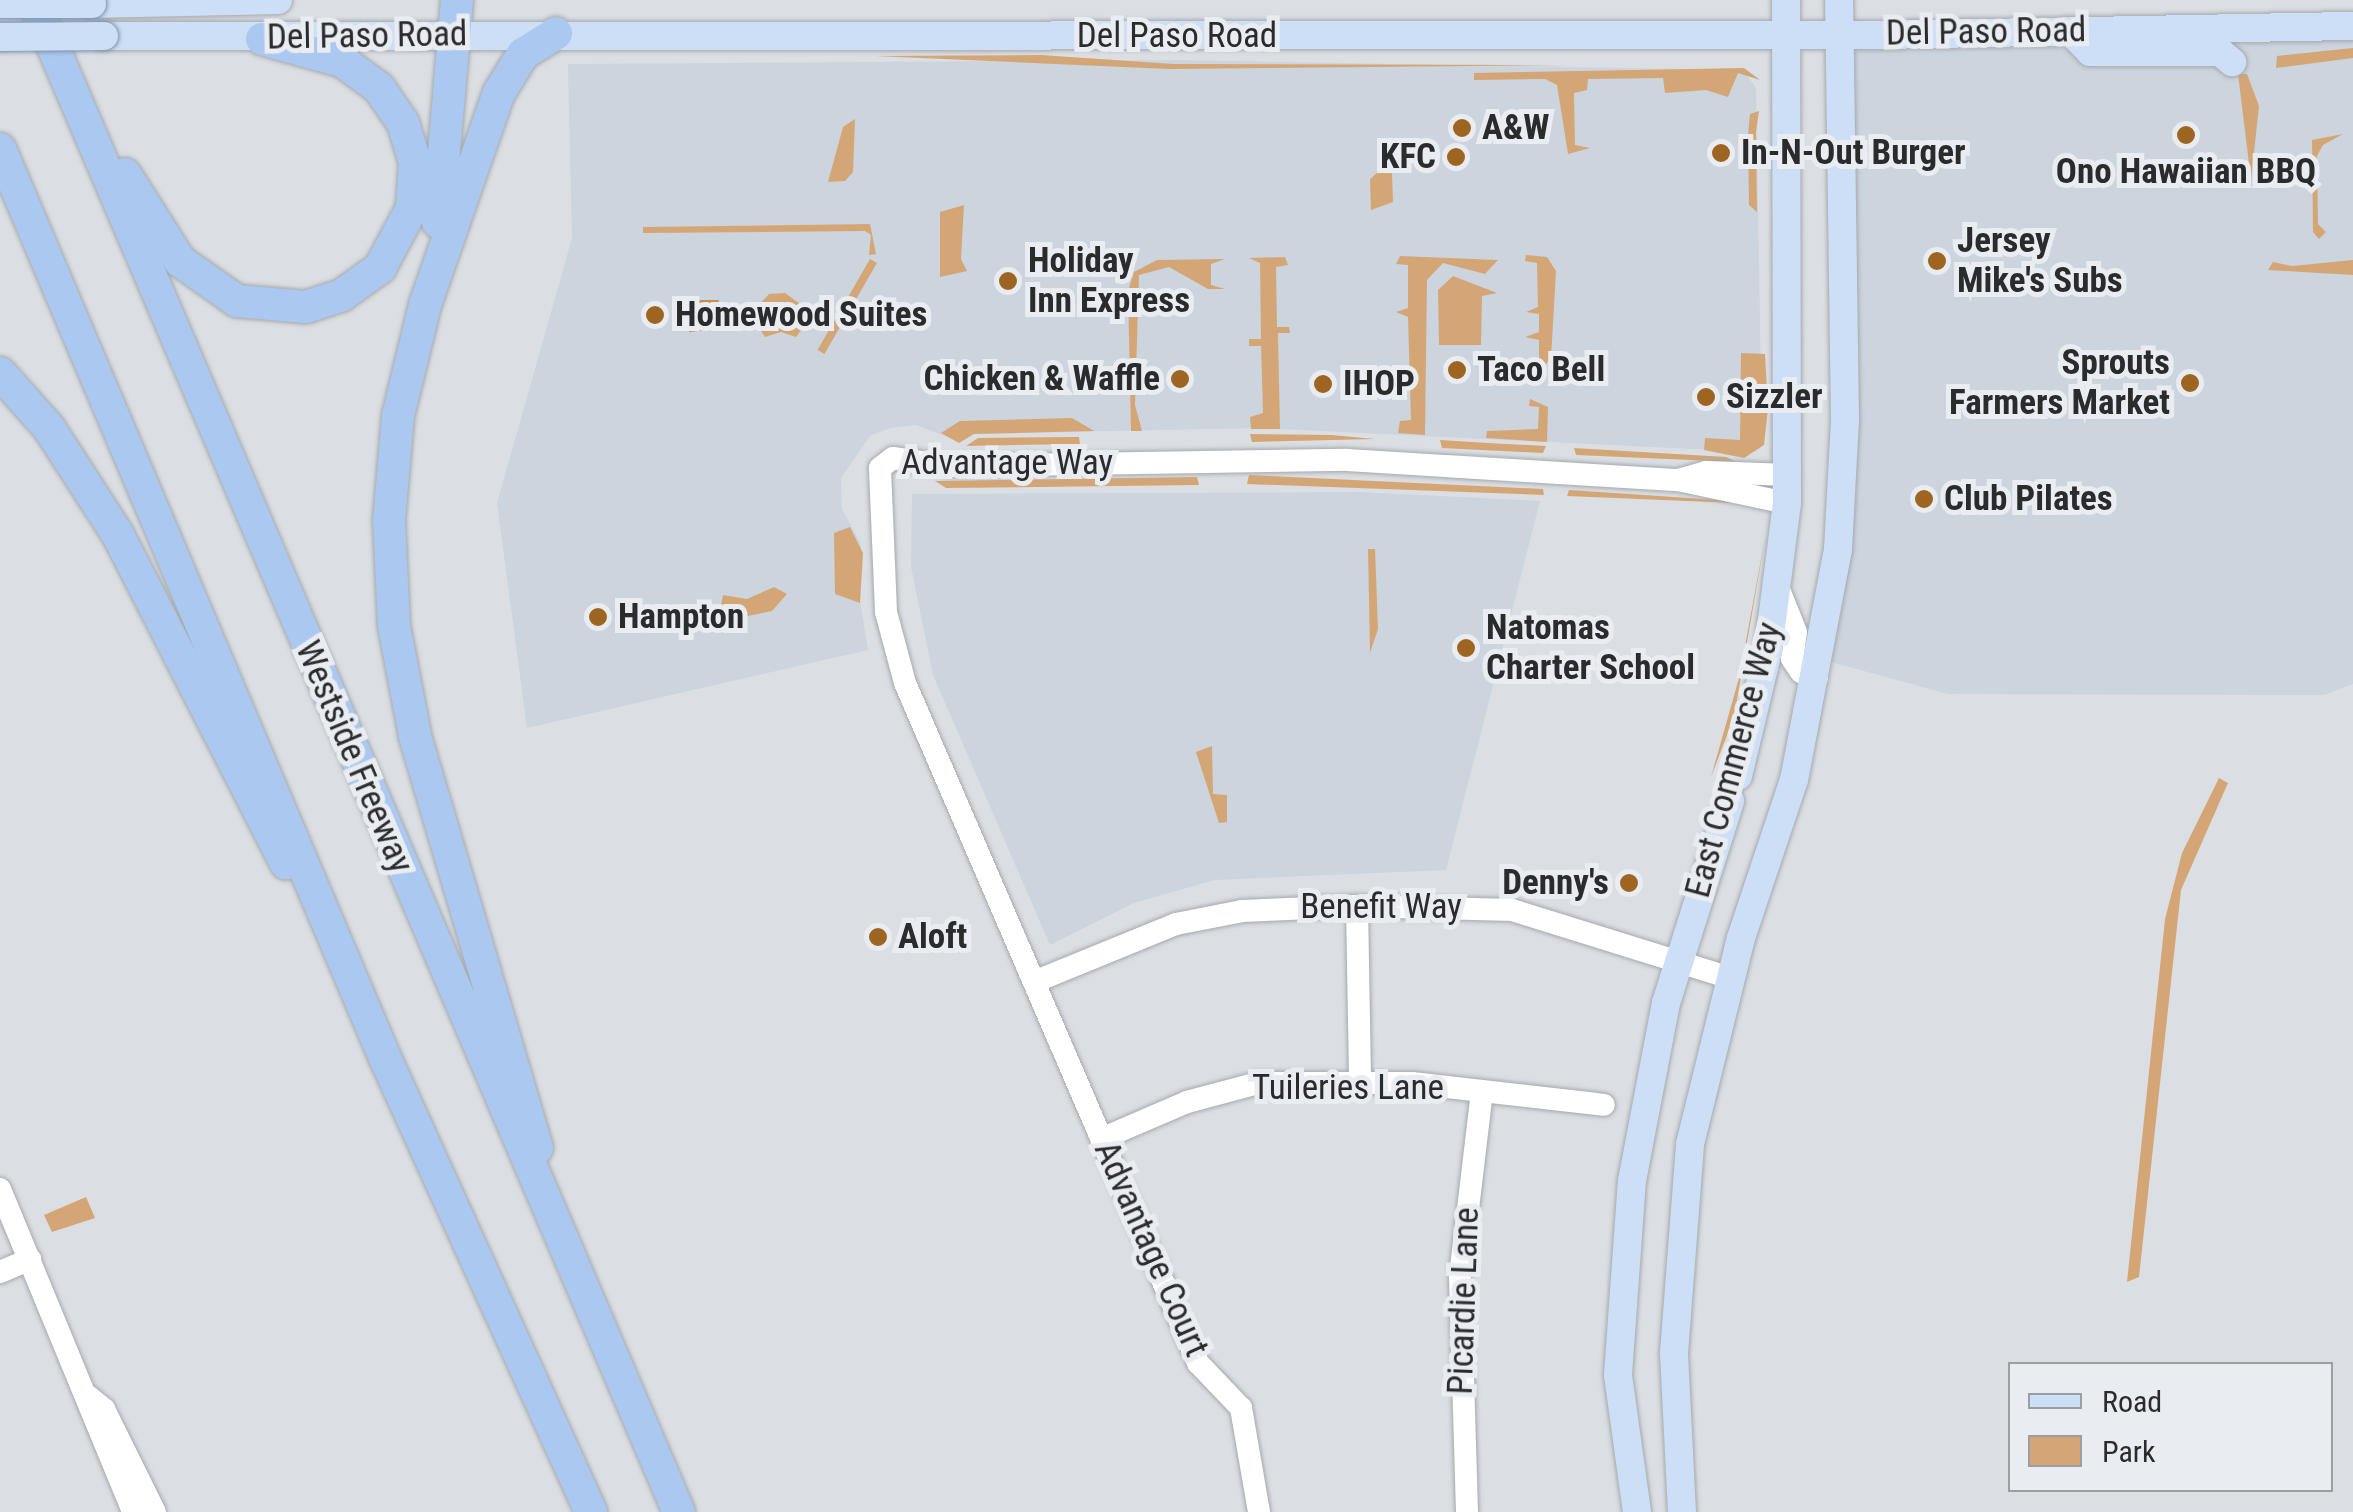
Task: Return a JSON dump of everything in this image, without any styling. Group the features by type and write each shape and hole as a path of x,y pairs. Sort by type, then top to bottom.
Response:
{"highway":[{"name":"Westside Freeway","path":"33,0 679,1512"},
{"path":"457,0 446,173 425,305 391,473 394,626 415,735 530,1107 548,1207"},
{"path":"425,305 499,93 523,54 556,32"},
{"path":"66,78 168,245 196,277 248,304 306,307 362,282 394,250 412,208 415,162 393,104 363,74 325,55 262,38"},
{"path":"1,151 386,1060 591,1512"},
{"path":"0,373 49,428 118,535 386,1060"}],"main road":[{"name":"Del Paso Road","path":"0,4 278,0"},
{"name":"East Commerce Way","path":"1637,1512 1618,1375 1623,1254 1641,1110 1679,960 1734,788 1778,587 1787,504 1786,0"},
{"name":"East Commerce Way","path":"1682,1512 1674,1404 1679,1241 1696,1115 1730,978 1794,780 1817,678 1844,472 1838,0"},
{"name":"Del Paso Road","path":"0,37 262,38 556,32 936,38 1839,34 2353,26"},
{"path":"2070,31 2090,52 2220,52 2232,62"}],"street":[{"name":"Advantage Way","path":"1034,982 897,658 886,612 878,477 892,458 949,466 1347,460 1678,480 1787,504"},
{"name":"Advantage Way","path":"1678,480 1706,472 1789,474"},
{"path":"1778,587 1796,632 1792,659 1801,672 1817,678"},
{"path":"1357,906 1360,1083"},
{"name":"Benefit Way","path":"1034,982 1176,924 1242,911 1357,906 1512,910 1730,978"},
{"name":"Advantage Court","path":"1034,982 1198,1363 1241,1408 1259,1512"},
{"name":"Tuileries Lane","path":"1101,1139 1230,1089 1360,1083 1604,1105"},
{"name":"Picardie Lane","path":"1467,1512 1460,1276 1482,1091"},
{"path":"0,1189 88,1396 88,1414 133,1512"},
{"path":"0,1272 30,1258"},
{"path":"88,1396 104,1409 155,1512"}],"shaded area":[{"path":"2353,33 2353,684 2324,695 1948,694 1831,662 1845,587 1854,356 1849,49 2214,46 2247,34"},
{"path":"1172,60 1743,70 1756,88 1762,444 1755,452 1258,428 972,434 958,441 916,425 890,428 870,436 841,478 842,509 861,544 856,577 868,650 527,728 497,503 572,238 568,64"},
{"path":"688,300 719,300 707,330 689,332"},
{"path":"1358,492 1540,501 1446,870 1215,880 1134,903 1050,945 933,675 911,567 912,494"}],"green space":[{"path":"2353,48 2353,58 2276,68 2277,56"},
{"path":"1041,55 1173,64 1565,65 1168,69 875,56"},
{"path":"1744,68 1760,80 1738,73 1728,97 1706,90 1665,93 1663,78 1588,79 1587,90 1574,93 1575,145 1590,148 1568,154 1557,85 1545,79 1474,80 1474,73"},
{"path":"2238,74 2247,74 2259,106 2251,180"},
{"path":"1759,111 1757,212 1749,205 1748,135 1750,114"},
{"path":"855,119 853,172 845,181 828,182 843,127"},
{"path":"2343,134 2323,145 2317,156 2318,224 2326,232 2319,239 2313,232 2312,140"},
{"path":"1377,173 1392,173 1393,202 1371,210 1370,179"},
{"path":"964,205 961,259 967,271 940,277 940,212"},
{"path":"870,224 876,254 869,255 871,235 865,231 643,233 643,227"},
{"path":"1526,255 1547,257 1556,271 1551,358 1541,370 1525,367 1539,362 1539,340 1525,337 1539,332 1539,314 1526,312 1538,307 1537,263 1525,261"},
{"path":"1400,256 1498,260 1485,274 1443,263 1427,280 1425,435 1398,433 1400,421 1411,420 1408,317 1396,312 1408,308 1408,265 1396,264"},
{"path":"1285,257 1288,265 1276,267 1277,327 1289,327 1290,333 1278,333 1280,429 1251,429 1250,417 1263,413 1261,346 1249,346 1249,339 1261,339 1260,263 1249,258"},
{"path":"870,259 877,263 824,354 818,350"},
{"path":"1225,259 1211,264 1211,285 1225,289 1208,289 1169,267 1139,275 1135,405 1142,431 1131,431 1128,291 1134,272 1157,260"},
{"path":"2353,260 2353,275 2268,270 2273,262 2292,266"},
{"path":"1453,276 1497,293 1482,296 1481,345 1439,345 1438,290"},
{"path":"785,293 803,306 802,329 796,337 781,332 765,337 756,323 758,306 769,294"},
{"path":"1741,353 1765,354 1768,409 1764,445 1744,458 1704,450 1705,438 1740,440"},
{"path":"1530,399 1548,407 1547,442 1486,438 1487,431 1538,429 1539,407 1529,406"},
{"path":"1072,418 1094,431 974,434 959,443 941,433 960,421"},
{"path":"1250,434 1332,435 1375,439 1252,442"},
{"path":"1079,437 1080,444 966,446 978,438"},
{"path":"1440,440 1546,446 1543,453 1442,448"},
{"path":"1574,448 1726,457 1736,462 1576,455"},
{"path":"1249,475 1543,489 1544,495 1247,484"},
{"path":"1197,477 1199,485 946,488 935,481"},
{"path":"1569,490 1734,501 1734,503 1567,496"},
{"path":"850,527 863,553 860,603 835,594 834,533"},
{"path":"1766,533 1734,717 1711,777 1739,678"},
{"path":"1368,549 1375,549 1378,629 1370,653"},
{"path":"774,587 787,594 772,611 718,622 723,595 747,599"},
{"path":"1212,746 1213,794 1227,795 1227,822 1219,823 1196,752"},
{"path":"2219,778 2228,783 2181,890 2139,1277 2127,1282 2165,919 2182,853"},
{"path":"86,1197 95,1218 52,1232 44,1215"}],"place":[{"name":"A&W","path":"1462,128"},
{"name":"Ono Hawaiian BBQ","path":"2186,135"},
{"name":"In-N-Out Burger","path":"1721,153"},
{"name":"KFC","path":"1456,157"},
{"name":"Jersey Mike's Subs","path":"1937,261"},
{"name":"Holiday Inn Express","path":"1008,281"},
{"name":"Homewood Suites","path":"655,315"},
{"name":"Taco Bell","path":"1457,370"},
{"name":"Chicken & Waffle","path":"1180,379"},
{"name":"Sprouts Farmers Market","path":"2190,383"},
{"name":"IHOP","path":"1323,384"},
{"name":"Sizzler","path":"1706,397"},
{"name":"Club Pilates","path":"1924,499"},
{"name":"Hampton","path":"598,617"},
{"name":"Natomas Charter School","path":"1466,648"},
{"name":"Denny's","path":"1629,883"},
{"name":"Aloft","path":"878,937"}]}
